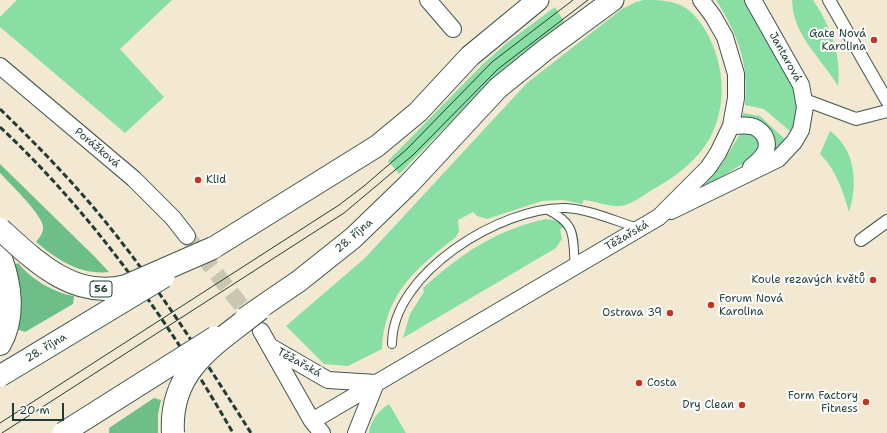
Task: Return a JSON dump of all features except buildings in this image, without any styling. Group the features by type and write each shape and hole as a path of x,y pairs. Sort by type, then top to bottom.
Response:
{"highway":[{"name":"56","path":"0,229 41,266 55,276 78,285 97,288 111,289 126,286 213,248"},
{"path":"0,256 8,280 10,303 8,327 0,344"},
{"path":"173,433 172,411 174,403 182,381 191,367 260,309"}],"street":[{"path":"428,0 453,29"},
{"name":"28. října","path":"0,376 213,248 377,146 418,112 470,56 538,0"},
{"name":"28. října","path":"63,433 260,309 299,281 353,238 408,185 498,88 573,29 613,0"},
{"name":"Těžařská","path":"313,427 376,383 659,217 713,161 732,126 736,98 734,64 721,30 701,0"},
{"name":"Jantarová","path":"659,217 778,158 788,149 801,130 805,100 797,78 753,0"},
{"path":"829,0 887,101"},
{"name":"Porážková","path":"0,66 134,179 173,218 187,236"},
{"path":"805,100 856,119 887,111"},
{"name":"Jantarová","path":"732,126 755,128 762,132 767,143 766,152 759,160 736,179"},
{"path":"861,240 887,221"},
{"path":"261,331 313,427 322,433"},
{"name":"Těžařská","path":"270,347 328,380 376,383"},
{"path":"356,433 376,383"}],"lane":[{"path":"573,29 591,6"},
{"path":"392,344 395,321 405,298 419,280 466,241 488,230 522,216 548,210 572,209 639,229"},
{"path":"548,210 565,220 572,231 575,266"}],"green space":[{"path":"17,0 172,0 120,49 164,97 125,133 0,27 0,17"},
{"path":"644,0 658,0 676,3 690,11 702,25 715,52 721,80 722,95 720,110 710,138 699,154 685,168 669,180 628,204 612,206 584,200 582,204 563,200 542,201 487,219 477,216 473,212 458,220 459,231 456,237 441,248 416,272 405,284 396,298 389,313 384,330 382,349 348,366 324,364 286,326 365,258 527,83 622,9"},
{"path":"716,0 747,0 784,63 796,89 798,99 797,116 791,132 764,109 745,105 745,76 740,50 730,25"},
{"path":"792,0 813,0 825,20 836,52 839,74 838,86 802,35 797,24"},
{"path":"555,7 565,23 529,49 490,82 399,174 388,161 483,64 508,42"},
{"path":"743,113 760,116 787,141 775,155 742,119"},
{"path":"830,131 839,139 845,148 853,168 854,179 852,201 849,212 835,174 820,154"},
{"path":"749,132 760,141 757,155 703,188 702,187 723,162 740,134"},
{"path":"0,164 109,272 79,269 52,255 36,242 43,230 41,220 31,206 0,173"},
{"path":"546,219 558,221 565,227 560,229 562,239 556,248 403,338 410,314 424,292 423,288 451,264 465,254 495,237 528,224"},
{"path":"18,263 36,280 59,292 74,296 73,304 25,332 17,329 21,297 19,280 14,265"},
{"path":"154,398 161,400 158,414 158,433 109,433 109,428"},
{"path":"389,404 406,433 369,433 371,424 376,416"}],"tunnel":[{"path":"187,236 255,323"}],"tram line":[{"path":"0,423 339,205 364,186 407,149 492,62 573,0"},
{"path":"2,433 344,213 413,155 498,69 588,0"}],"railway":[{"path":"0,109 72,183 131,254 184,330 251,433"},
{"path":"0,127 67,196 128,271 183,351 233,433"}],"place":[{"name":"Gate Nová Karolina","path":"874,40"},
{"name":"Klid","path":"198,180"},
{"name":"Koule rezavých květů","path":"873,280"},
{"name":"Forum Nová Karolina","path":"711,305"},
{"name":"Ostrava 39","path":"670,313"},
{"name":"Costa","path":"639,383"},
{"name":"Form Factory Fitness","path":"866,402"},
{"name":"Dry Clean","path":"742,405"}]}
